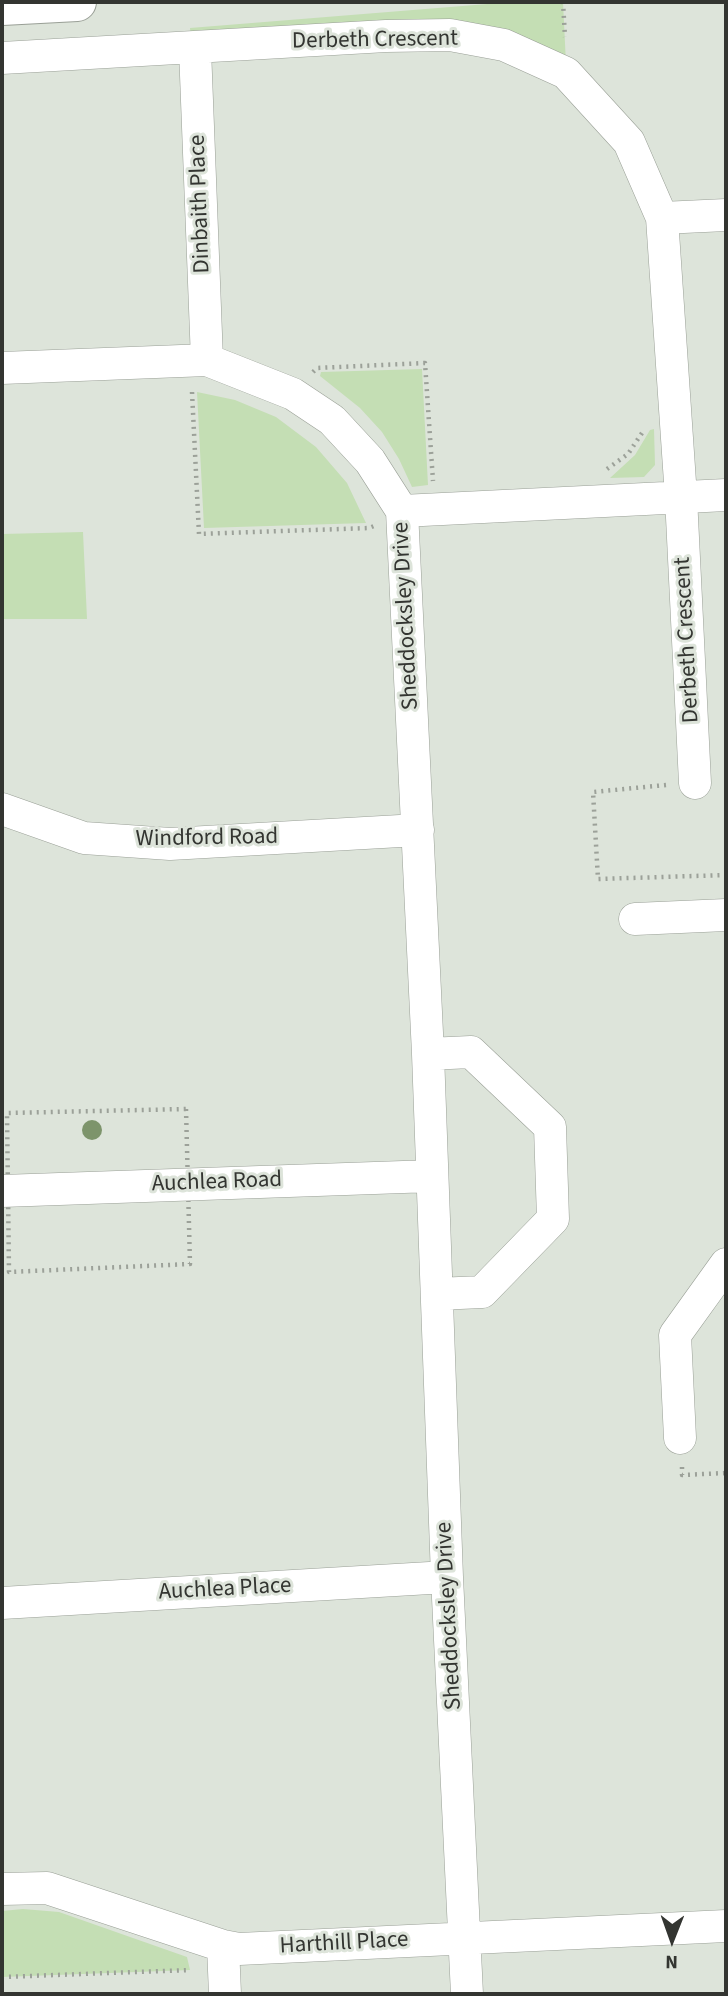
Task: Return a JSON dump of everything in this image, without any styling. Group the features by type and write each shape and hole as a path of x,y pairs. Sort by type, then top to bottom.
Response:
{"main road":[{"path":"2,6 78,2"}],"street":[{"name":"Derbeth Crescent","path":"2,58 386,36 450,35 504,45 566,73 629,142 662,218 681,498 695,783"},
{"name":"Dinbaith Place","path":"195,49 207,360"},
{"path":"662,218 726,215"},
{"name":"Sheddocksley Drive","path":"2,368 207,360 293,394 332,419 370,461 402,511 428,1054 447,1577 467,1994"},
{"path":"402,511 726,495"},
{"name":"Windford Road","path":"2,809 84,838 170,844 418,830"},
{"path":"635,919 726,915"},
{"path":"428,1054 471,1052 550,1127 553,1219 482,1292 437,1294"},
{"name":"Auchlea Road","path":"2,1191 432,1176"},
{"path":"680,1438 675,1335 726,1264"},
{"name":"Auchlea Place","path":"2,1603 447,1577"},
{"name":"Harthill Place","path":"2,1889 47,1888 239,1949 465,1939"},
{"path":"465,1939 726,1926"},
{"path":"223,1946 225,1994"}],"path":[{"path":"207,360 192,392 199,534 369,528 402,511 433,489 425,363 317,368 293,394"},
{"path":"606,470 628,454 646,426"},
{"path":"695,783 593,792 598,879 726,875"},
{"path":"2,1977 190,1970 223,1946"}],"green space":[{"path":"512,2 563,2 566,64 504,36 191,39 190,28"},
{"path":"422,369 428,485 412,487 382,432 360,408 320,376 321,372"},
{"path":"197,392 235,400 276,417 316,447 347,483 366,523 204,528"},
{"path":"654,429 655,465 644,477 610,478 635,455 650,430"},
{"path":"83,532 87,619 2,619 2,534"},
{"path":"23,1909 59,1912 187,1957 190,1970 2,1977 2,1911"}]}
